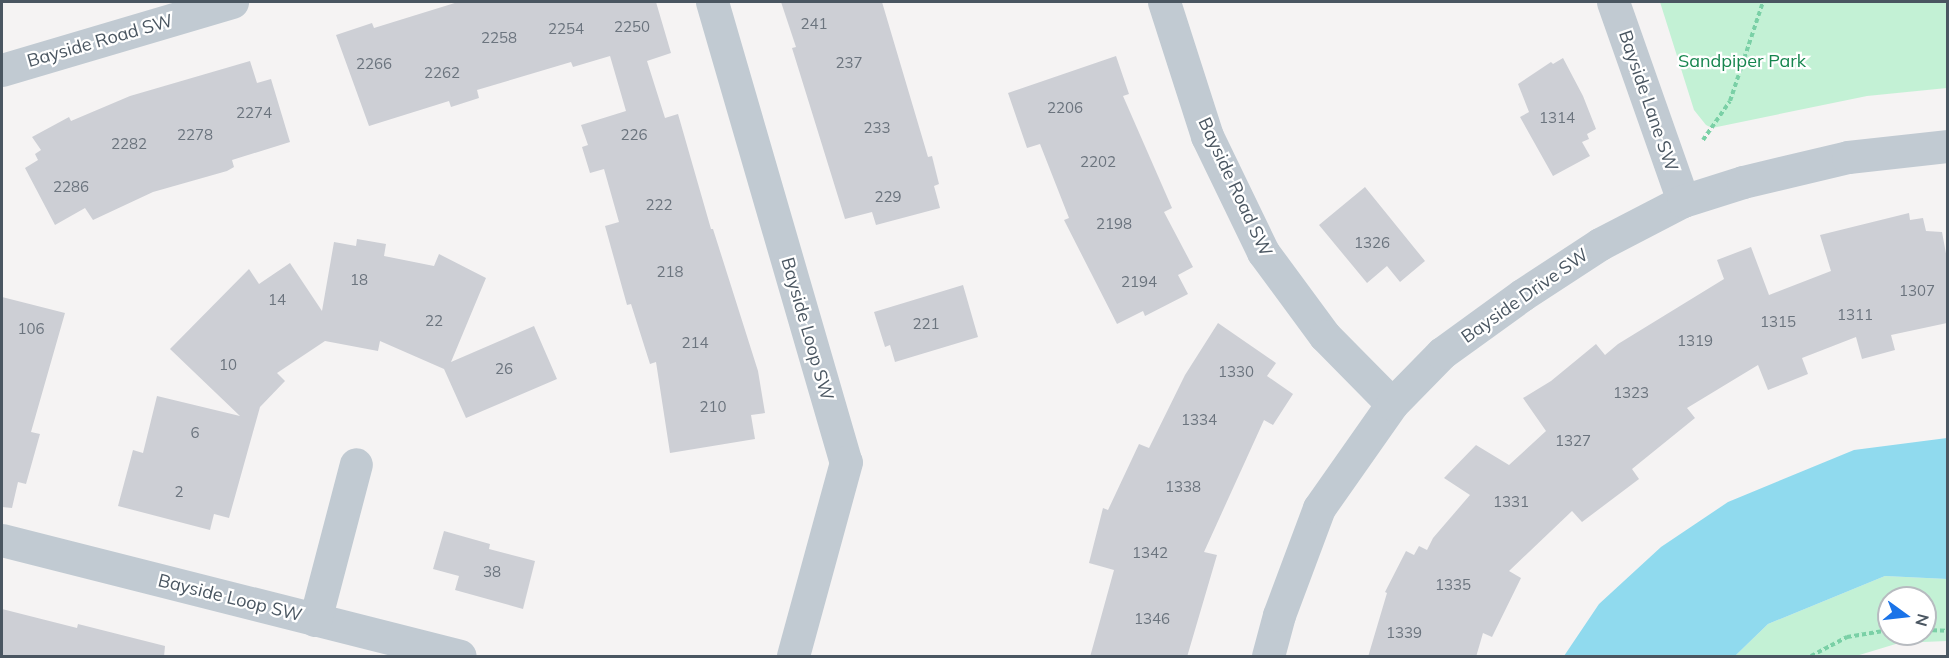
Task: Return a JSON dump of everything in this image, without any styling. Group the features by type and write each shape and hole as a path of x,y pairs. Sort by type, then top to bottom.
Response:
{"street":[{"name":"Bayside Road SW","path":"2,70 232,2"},
{"name":"Bayside Loop SW","path":"712,2 846,462 793,657"},
{"name":"Bayside Road SW","path":"1164,2 1208,136 1263,252 1325,336 1392,404"},
{"name":"Bayside Lane SW","path":"1613,2 1683,201"},
{"name":"Bayside Drive SW","path":"1268,657 1279,615 1319,508 1392,404 1442,353 1522,295 1600,244 1683,201 1743,182 1848,157 1947,146"},
{"path":"315,620 356,464"},
{"name":"Bayside Loop SW","path":"2,540 460,657"}],"path":[{"path":"1703,140 1730,101 1762,2"},
{"path":"1811,657 1847,637 1877,632"}],"green space":[{"name":"Sandpiper Park","path":"1660,2 1947,2 1947,88 1867,96 1712,128 1706,125 1694,110"},
{"path":"1885,576 1947,579 1947,641 1937,641 1937,586 1877,586 1877,646 1889,646 1856,656 1735,656 1768,624"}],"water":[{"path":"1947,438 1947,579 1885,576 1768,624 1735,656 1564,656 1599,604 1661,547 1728,502 1854,450"}],"building":[{"path":"458,2 656,2 671,53 647,61 665,118 678,114 711,229 713,229 758,371 765,413 751,415 755,439 670,453 656,362 650,364 631,304 627,305 605,226 619,222 604,169 590,173 582,147 588,145 581,125 626,111 610,56 573,67 571,62 477,90 479,98 451,107 449,101 369,126 336,35 372,23 374,28"},
{"path":"781,2 882,2 928,157 932,156 939,184 934,186 940,208 876,225 872,212 845,219 792,48 796,47"},
{"path":"1116,56 1129,94 1123,96 1172,208 1164,212 1193,267 1178,275 1188,294 1145,316 1143,311 1117,324 1064,220 1069,218 1040,144 1027,148 1008,93"},
{"path":"1563,58 1583,96 1596,129 1587,134 1589,139 1582,142 1590,156 1553,176 1520,117 1529,112 1518,84 1551,62 1553,64"},
{"path":"250,61 257,83 271,79 290,142 232,160 234,167 227,171 153,192 93,220 85,208 55,225 25,168 38,160 35,154 41,150 32,137 69,117 71,121 130,96"},
{"path":"1365,187 1425,261 1400,282 1387,266 1367,283 1319,225"},
{"path":"1909,213 1910,220 1923,218 1926,231 1942,232 1947,259 1947,323 1891,335 1895,350 1862,359 1856,337 1802,358 1808,374 1768,390 1758,365 1687,408 1695,418 1632,469 1639,479 1582,522 1572,511 1509,571 1521,578 1492,637 1483,633 1476,657 1368,657 1387,593 1385,592 1406,551 1414,555 1419,546 1427,550 1433,538 1470,495 1444,478 1476,445 1509,465 1546,431 1523,398 1551,381 1596,344 1605,355 1618,344 1724,279 1717,260 1751,247 1769,295 1831,271 1820,235"},
{"path":"357,239 386,244 384,256 434,266 439,254 486,278 451,362 534,326 557,379 466,418 444,369 380,341 378,351 325,341 277,373 285,381 260,407 229,518 214,514 210,530 118,506 133,450 143,453 157,396 240,416 170,349 249,269 259,284 290,263 322,311 334,242 356,246"},
{"path":"963,285 978,337 895,362 890,345 885,347 874,312"},
{"path":"2,297 65,313 31,432 40,434 26,484 18,482 12,508 2,507"},
{"path":"1218,323 1276,363 1267,376 1293,394 1273,425 1264,420 1204,552 1217,555 1187,657 1090,657 1114,570 1089,563 1103,508 1108,510 1139,444 1149,448 1185,375"},
{"path":"444,531 490,544 489,549 535,561 523,609 455,590 459,576 433,569"},
{"path":"2,609 77,628 78,624 165,646 164,657 2,657"}]}
